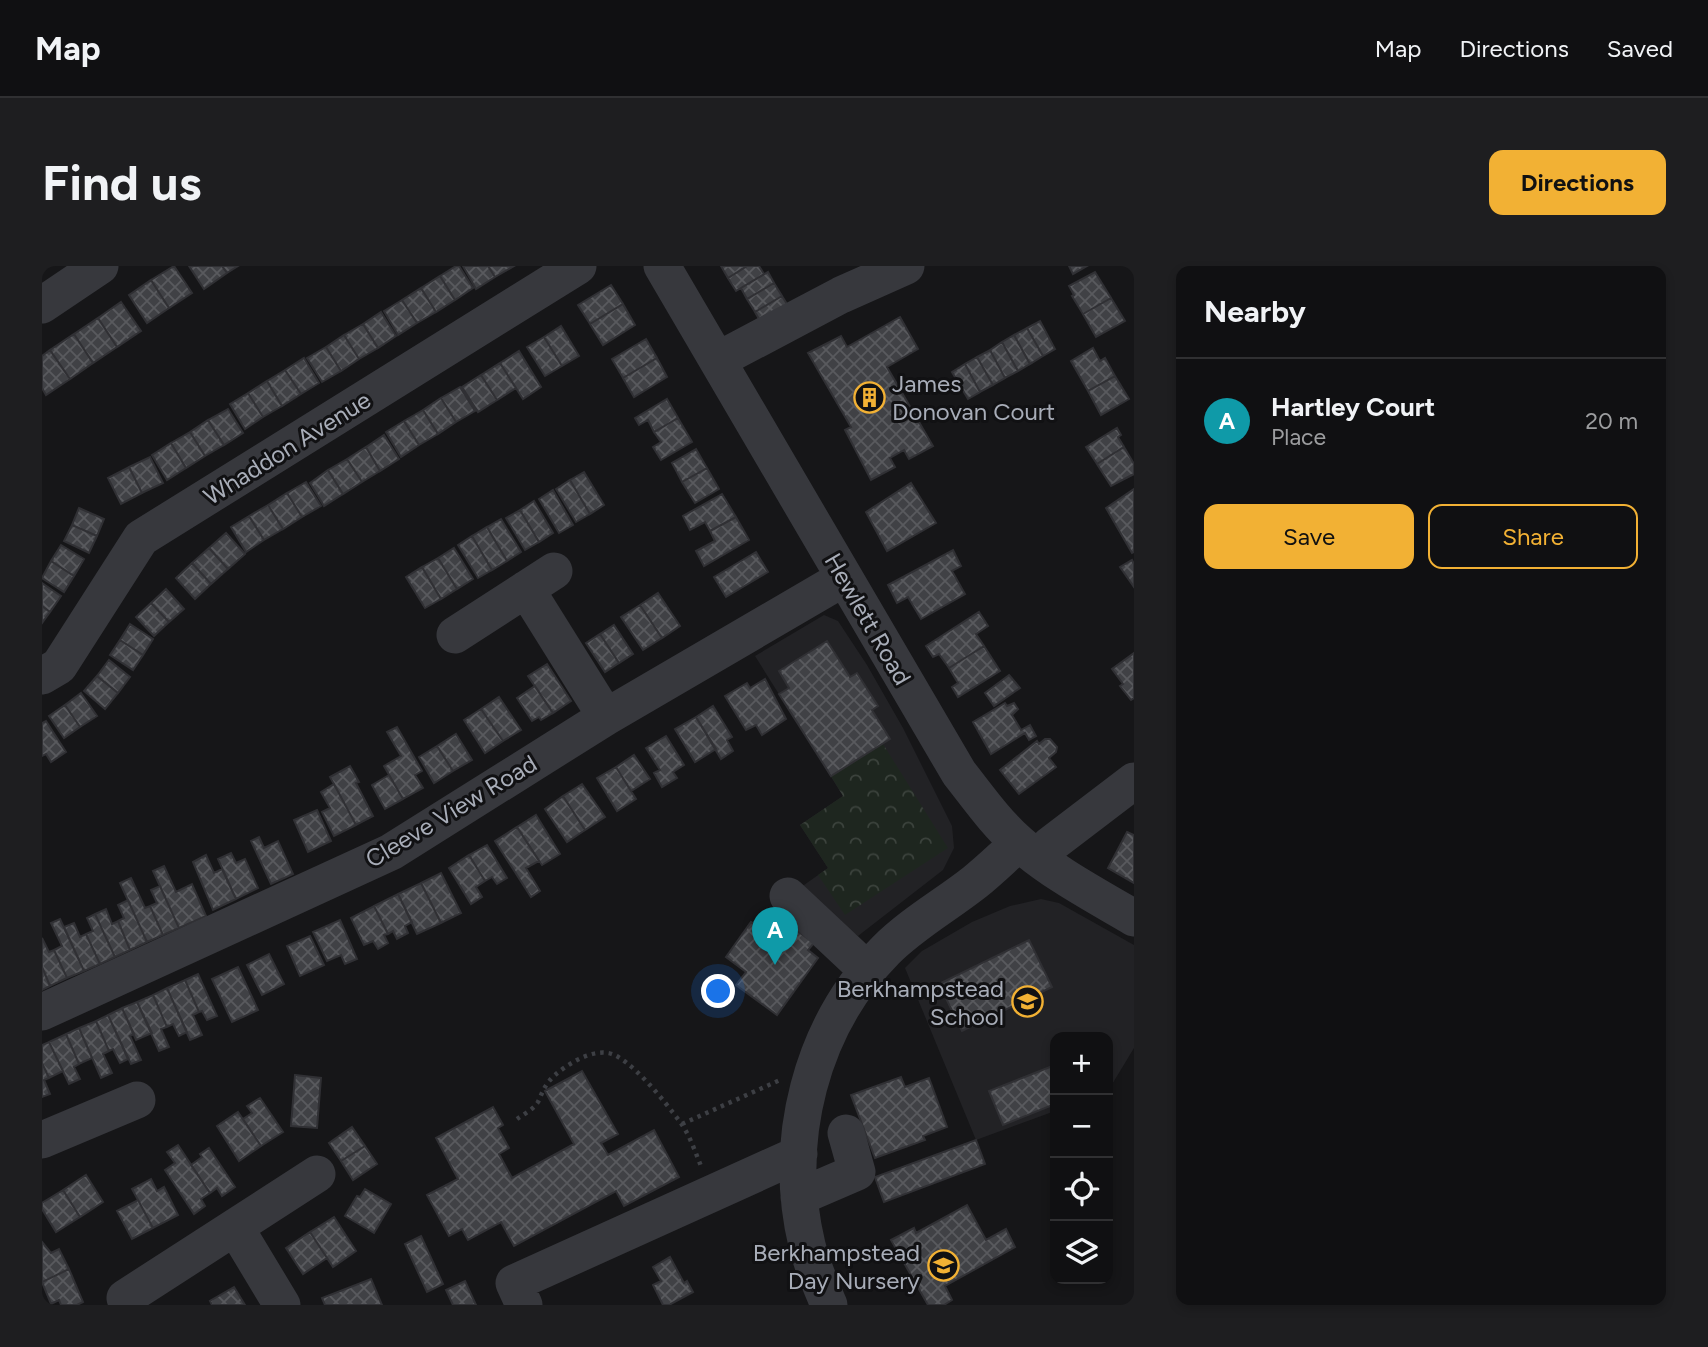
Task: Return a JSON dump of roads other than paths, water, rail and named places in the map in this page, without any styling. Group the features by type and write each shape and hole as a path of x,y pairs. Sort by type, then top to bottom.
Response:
{"street":[{"path":"42,305 100,266"},
{"name":"Whaddon Avenue","path":"42,676 59,666 141,538 578,266"},
{"name":"Hewlett Road","path":"662,266 959,773 990,814 1029,851 1134,918"},
{"path":"718,360 841,295 906,266"},
{"name":"Cleeve View Road","path":"42,1012 391,852 606,717 844,578"},
{"path":"454,635 540,580 606,717"},
{"path":"829,1305 807,1248 799,1197 799,1154 801,1124 815,1064 837,1015 886,950 922,918 975,882 1029,851 1050,845 1134,781"},
{"path":"788,896 868,971"},
{"path":"42,1140 137,1100"},
{"path":"799,1197 857,1172 846,1133"},
{"path":"524,1305 514,1283 799,1154"},
{"path":"125,1298 317,1174"},
{"path":"235,1227 282,1305"}],"place":[{"name":"James Donovan Court","path":"869,397"},
{"name":"Hartley Court","path":"775,965"},
{"name":"Berkhampstead School","path":"1027,1002"},
{"name":"Berkhampstead Day Nursery","path":"943,1266"}]}
